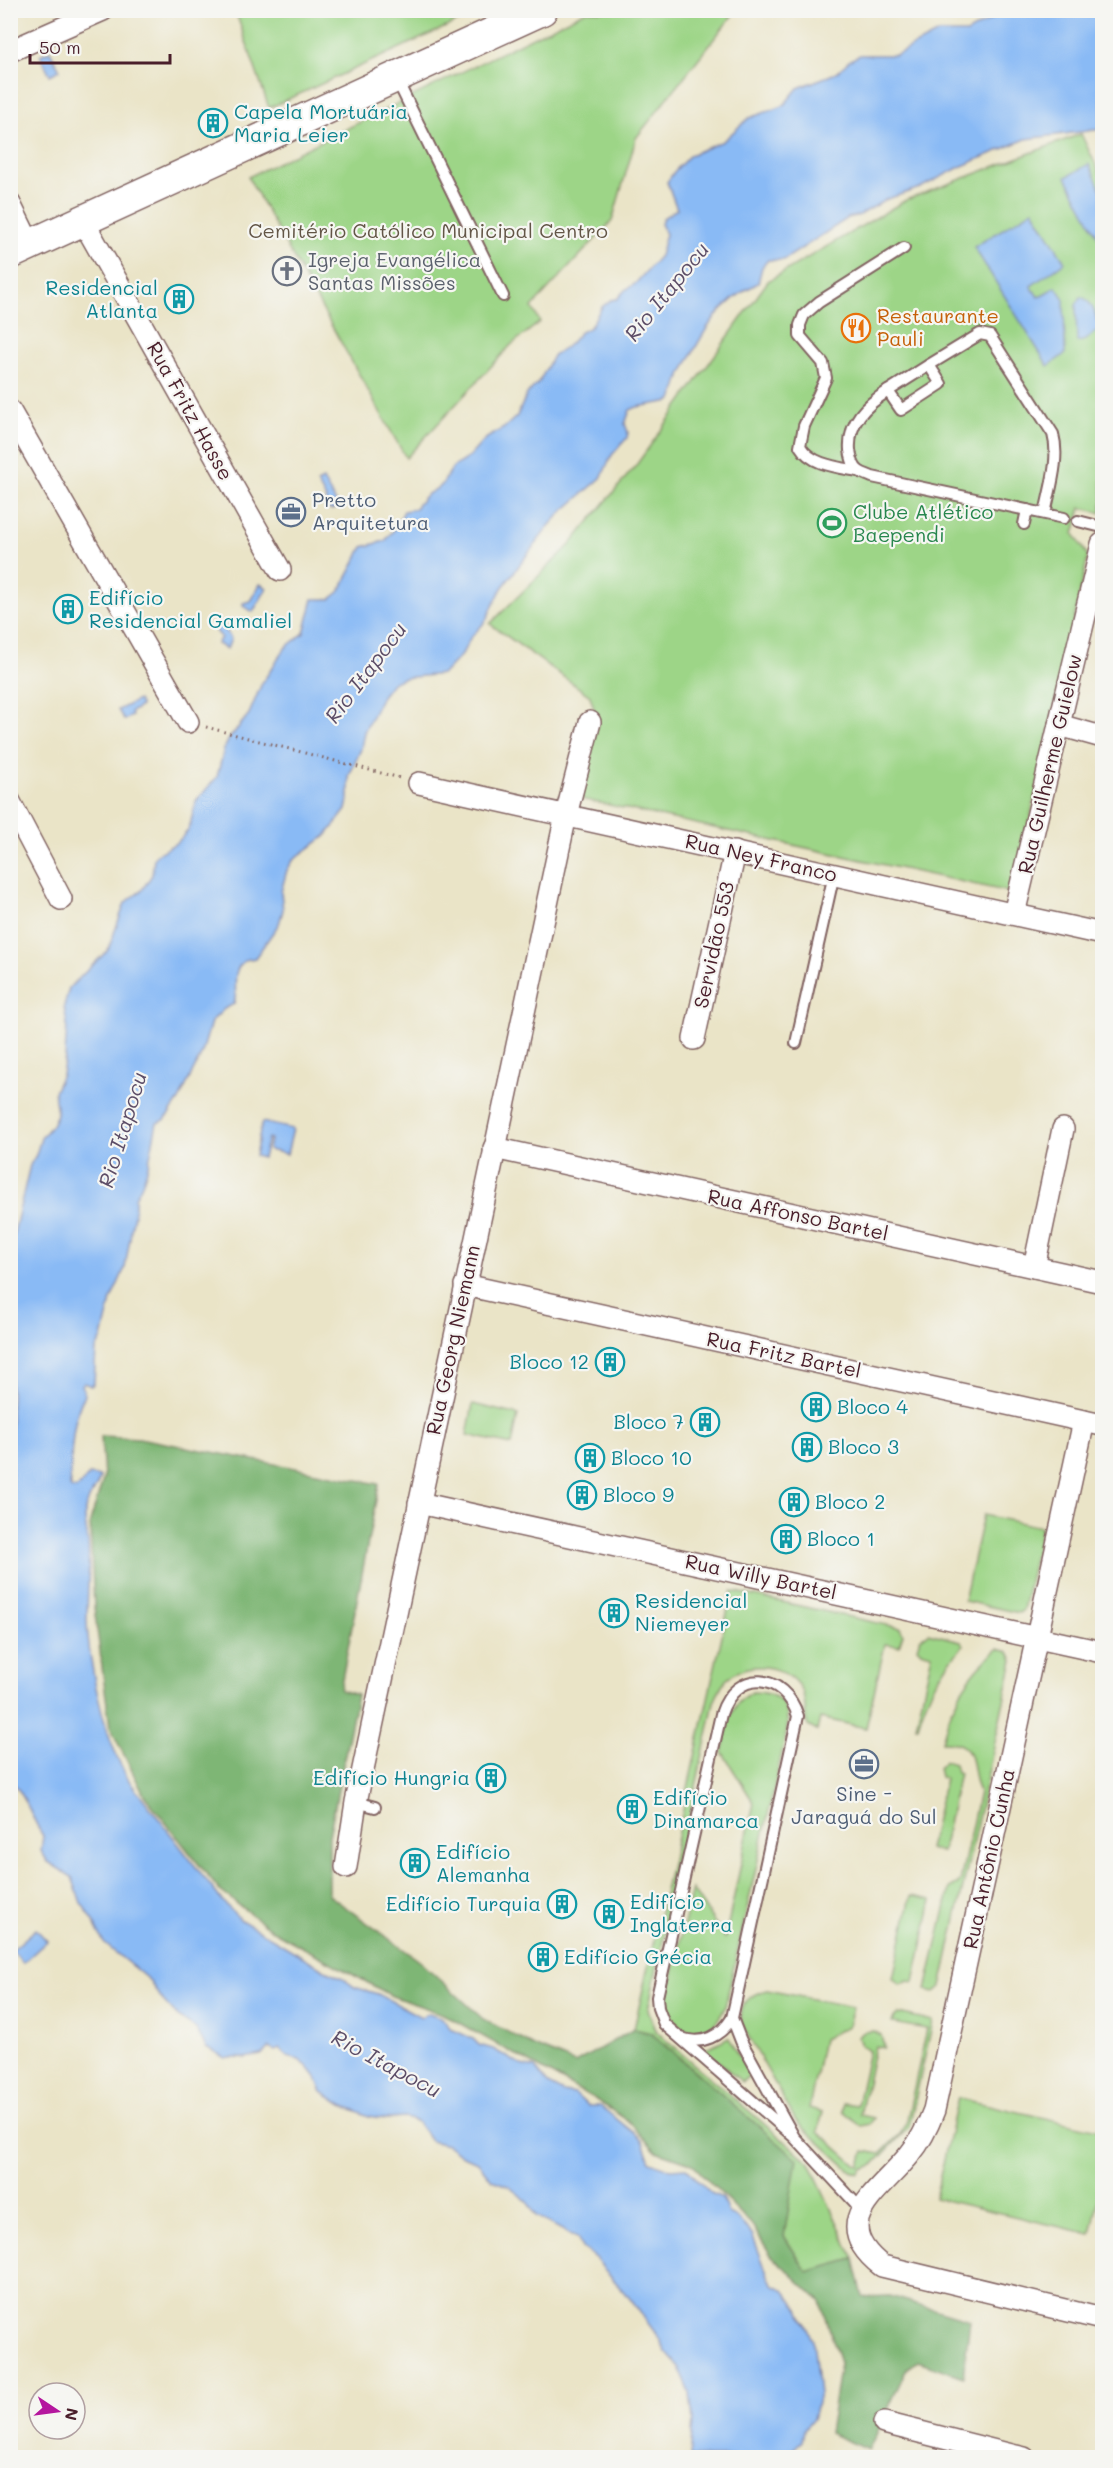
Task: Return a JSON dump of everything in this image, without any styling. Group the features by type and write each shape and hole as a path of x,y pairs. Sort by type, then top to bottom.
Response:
{"main road":[{"path":"20,250 542,10"}],"street":[{"path":"10,51 103,10"},
{"path":"10,204 20,250"},
{"name":"Rua Fritz Hasse","path":"83,221 280,570"},
{"path":"10,411 188,722"},
{"name":"Rua Guilherme Guielow","path":"1014,914 1102,544"},
{"name":"Rua Georg Niemann","path":"346,1867 365,1805 419,1503 566,815 590,722"},
{"path":"1059,725 1102,737"},
{"name":"Rua Ney Franco","path":"419,783 1102,934"},
{"path":"10,802 62,899"},
{"name":"Servidão 553","path":"694,1039 735,852"},
{"path":"1034,1267 1064,1129"},
{"name":"Rua Affonso Bartel","path":"494,1148 1102,1282"},
{"name":"Rua Fritz Bartel","path":"465,1285 1093,1423"},
{"name":"Rua Antônio Cunha","path":"861,2209 868,2198 915,2148 934,2110 1037,1637 1093,1423"},
{"name":"Rua Willy Bartel","path":"419,1503 1102,1652"},
{"path":"861,2209 857,2228 859,2240 867,2254 882,2266 1102,2319"},
{"path":"884,2423 1024,2457"}],"lane":[{"path":"396,77 503,296"},
{"path":"904,248 819,302 804,315 800,325 800,336 823,363 826,378 804,426 800,446 806,456 872,477 1064,518"},
{"path":"858,471 851,458 850,433 867,405 980,334 990,336 1053,434 1056,458 1045,514"},
{"path":"888,391 900,410 913,403 940,384 929,365"},
{"path":"1024,524 1027,510"},
{"path":"1078,521 1102,527"},
{"path":"796,1043 834,874"},
{"path":"676,2036 689,2041 705,2041 720,2034 732,2018 798,1716 793,1701 782,1689 767,1682 750,1682 735,1689 725,1701 657,1997 658,2008 664,2024 676,2036 794,2137 861,2209"},
{"path":"732,2018 741,2040 794,2137"}],"path":[{"path":"188,722 419,783"}],"green space":[{"path":"235,10 481,10 481,11 269,108"},
{"name":"Cemitério Católico Municipal Centro","path":"586,11 736,11 636,138 612,221 532,307 540,322 511,345 406,458 248,177"},
{"name":"Clube Atlético Baependi","path":"1081,134 1102,178 1102,513 1081,508 1074,534 1088,556 1015,887 1009,892 581,799 598,721 590,696 490,624 570,545 637,464 768,281 906,200"},
{"path":"473,1404 518,1415 512,1445 467,1435"},
{"path":"101,1436 139,1438 379,1484 340,1690 357,1695 329,1836 329,1895 421,1962 483,2019 536,2047 575,2063 634,2029 650,2033 797,2159 784,2236 807,2272 854,2259 863,2297 890,2296 970,2320 963,2377 918,2361 906,2370 869,2450 829,2433 840,2363 821,2302 771,2255 752,2225 691,2163 656,2151 627,2120 593,2098 443,2014 392,1996 273,1931 219,1890 144,1795 110,1727 94,1607 90,1522 104,1477"},
{"path":"983,1515 1041,1527 1023,1610 1019,1613 964,1601"},
{"path":"732,1591 900,1628 903,1634 899,1646 885,1644 866,1728 820,1718 817,1731 808,1726 804,1696 799,1686 782,1672 771,1668 760,1667 739,1671 722,1685 714,1702 648,2010 655,2030 810,2163 854,2259 807,2272 784,2236 796,2159 651,2033 634,2029"},
{"path":"928,1633 961,1641 964,1645 936,1682 918,1726 916,1726 932,1654 917,1648 920,1638"},
{"path":"998,1649 1009,1652 1013,1660 941,1987 935,1992 926,1990 950,1888 960,1882 979,1792 968,1751 963,1746 942,1742 950,1715 962,1691 977,1669"},
{"path":"752,1692 769,1694 780,1701 786,1713 787,1730 725,2007 719,2019 710,2027 701,2031 691,2031 682,2028 675,2021 669,2011 667,1998 692,1889 725,1938 754,1803 722,1752 734,1710 744,1697"},
{"path":"945,1761 954,1764 956,1772 959,1773 942,1852 929,1849 945,1779 940,1777 938,1768"},
{"path":"911,1896 932,1900 914,1982 908,1981 900,1985 893,1978"},
{"path":"767,1990 853,2007 848,2026 823,2039 809,2108 823,2112 818,2131 860,2166 864,2151 880,2154 901,2133 907,2120 927,2029 892,2023 894,2019 897,2015 903,2014 933,2021 909,2127 873,2165 861,2169 859,2174 851,2171 796,2121 742,2025 742,2012 746,2002"},
{"path":"874,2031 881,2035 884,2048 875,2046 860,2115 874,2118 870,2124 861,2126 843,2111 843,2103 857,2105 869,2051 861,2046 858,2037 864,2032"},
{"path":"727,2038 750,2075 742,2082 706,2051 707,2048"},
{"path":"958,2098 1102,2131 1102,2183 1091,2234 935,2198"}],"water":[{"name":"Rio Itapocu","path":"1005,11 1102,11 1102,129 1026,139 960,167 920,188 887,199 860,215 848,218 784,260 768,260 762,267 758,283 731,301 704,333 681,375 671,401 630,410 625,424 628,432 627,438 612,455 601,478 549,526 502,588 485,622 471,637 462,654 443,674 403,678 392,683 382,696 364,732 361,749 349,776 346,810 326,836 294,859 287,870 281,892 283,910 279,924 255,958 245,960 240,965 236,975 234,1004 224,1009 211,1022 202,1053 179,1100 165,1120 157,1123 147,1171 135,1197 125,1268 111,1300 102,1338 96,1349 94,1383 91,1386 84,1383 82,1385 85,1395 77,1415 73,1439 70,1487 77,1488 89,1475 100,1477 85,1510 89,1551 87,1620 91,1663 110,1739 130,1782 223,1902 241,1920 325,1970 343,1978 354,1987 378,1994 421,2017 429,2013 442,2018 451,2029 473,2039 479,2045 493,2049 521,2065 535,2068 548,2084 563,2092 575,2094 588,2106 600,2106 637,2135 643,2142 650,2162 670,2169 686,2168 711,2193 722,2198 728,2213 736,2217 752,2234 769,2278 774,2285 783,2289 799,2309 813,2340 819,2394 813,2419 804,2430 802,2441 784,2457 690,2457 693,2422 690,2393 679,2367 625,2292 596,2258 582,2248 577,2238 536,2216 527,2201 508,2186 492,2180 478,2162 462,2156 447,2145 431,2141 417,2122 406,2118 386,2119 369,2116 342,2105 322,2092 308,2067 299,2060 288,2057 280,2049 275,2051 270,2048 261,2055 244,2058 225,2058 206,2047 196,2029 178,2017 159,1996 150,1981 104,1943 81,1903 72,1877 48,1862 41,1851 43,1836 21,1793 11,1780 11,1245 30,1165 41,1138 52,1125 57,1114 54,1092 62,1074 65,1057 67,1024 64,1006 69,988 108,950 125,903 142,890 152,875 154,858 157,854 178,842 189,829 196,801 217,777 229,739 249,714 262,683 286,647 304,633 313,599 330,599 339,592 363,547 385,541 396,527 404,511 414,509 426,495 441,486 453,467 469,457 485,439 504,428 517,416 527,394 539,382 553,356 571,343 579,333 590,327 602,307 611,300 617,299 635,284 660,256 666,234 661,224 663,218 677,209 667,182 690,155 723,141 749,118 783,106 798,88 836,73 850,60 860,55 896,55 938,33 967,33"},
{"path":"50,51 60,70 50,75 40,55"},
{"path":"1089,164 1102,192 1102,244 1066,177"},
{"path":"1033,210 1065,262 1031,286 1038,297 1056,287 1064,299 1065,354 1048,366 974,247"},
{"path":"1081,297 1094,310 1097,321 1102,323 1102,329 1086,340 1077,342 1076,305"},
{"path":"323,480 338,506 332,510 325,508 326,499 317,483"},
{"path":"260,584 267,588 253,612 243,606 243,603 250,601"},
{"path":"221,622 231,639 227,649 217,644 221,637 213,627"},
{"path":"138,700 141,706 131,712 132,716 124,720 118,710"},
{"path":"262,1122 293,1129 287,1154 268,1150 270,1139 268,1138 263,1158 255,1156"},
{"path":"36,1929 47,1941 23,1963 12,1950"}],"place":[{"name":"Capela Mortuária Maria Leier","path":"213,123"},
{"name":"Igreja Evangélica Santas Missões","path":"287,271"},
{"name":"Residencial Atlanta","path":"179,299"},
{"name":"Restaurante Pauli","path":"856,328"},
{"name":"Pretto Arquitetura","path":"291,512"},
{"name":"Clube Atlético Baependi","path":"832,523"},
{"name":"Edifício Residencial Gamaliel","path":"68,609"},
{"name":"Bloco 12","path":"610,1362"},
{"name":"Bloco 4","path":"816,1407"},
{"name":"Bloco 7","path":"705,1422"},
{"name":"Bloco 3","path":"807,1447"},
{"name":"Bloco 10","path":"590,1458"},
{"name":"Bloco 9","path":"582,1495"},
{"name":"Bloco 2","path":"794,1502"},
{"name":"Bloco 1","path":"786,1539"},
{"name":"Residencial Niemeyer","path":"614,1613"},
{"name":"Sine - Jaraguá do Sul","path":"864,1764"},
{"name":"Edifício Hungria","path":"491,1778"},
{"name":"Edifício Dinamarca","path":"632,1809"},
{"name":"Edifício Alemanha","path":"415,1863"},
{"name":"Edifício Turquia","path":"562,1904"},
{"name":"Edifício Inglaterra","path":"609,1914"},
{"name":"Edifício Grécia","path":"543,1957"}]}
